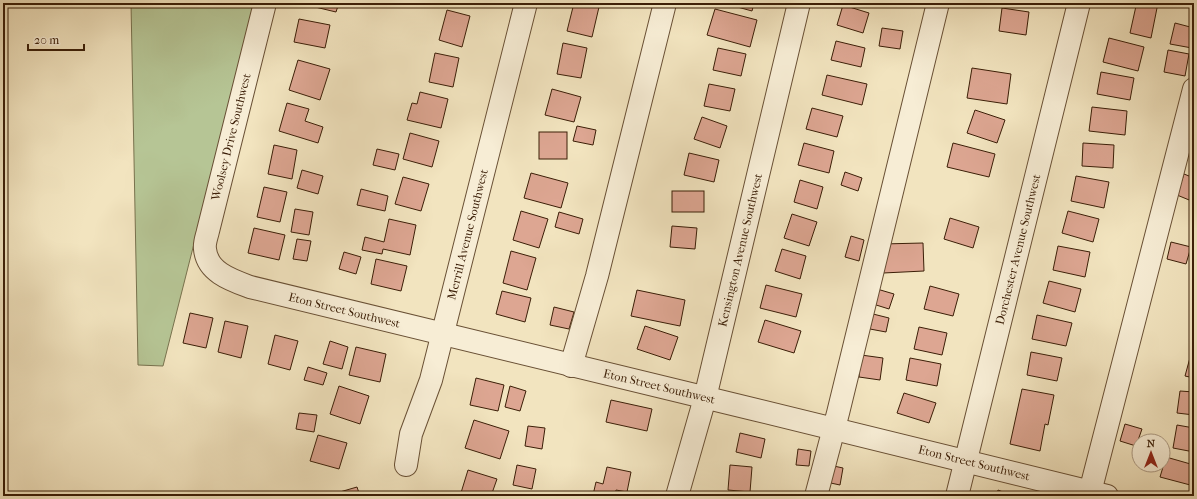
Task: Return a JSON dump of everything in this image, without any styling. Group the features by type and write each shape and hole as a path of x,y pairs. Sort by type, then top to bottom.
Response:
{"street":[{"name":"Woolsey Drive Southwest","path":"214,270 207,258 204,248 265,3"},
{"name":"Merrill Avenue Southwest","path":"406,465 411,434 431,380 526,3"},
{"path":"571,366 597,276 665,3"},
{"name":"Kensington Avenue Southwest","path":"677,496 705,398 799,3"},
{"path":"816,496 938,3"},
{"name":"Dorchester Avenue Southwest","path":"958,496 1078,3"},
{"path":"1096,495 1194,89"},
{"name":"Eton Street Southwest","path":"214,270 231,280 250,287 442,335 966,461 1096,495"}],"green space":[{"path":"131,3 255,3 163,366 138,365"}],"building":[{"path":"312,3 339,3 336,12 311,6"},
{"path":"574,3 599,7 592,37 567,31"},
{"path":"723,3 754,3 752,11"},
{"path":"1127,3 1158,3 1151,38 1130,33 1136,6"},
{"path":"843,5 869,13 863,33 837,25"},
{"path":"1002,8 1029,12 1026,35 999,31"},
{"path":"715,9 757,20 750,47 707,35"},
{"path":"447,10 470,16 462,47 439,40"},
{"path":"299,19 330,25 325,48 294,42"},
{"path":"1175,23 1194,28 1192,48 1170,44"},
{"path":"882,28 903,31 900,49 879,46"},
{"path":"1109,38 1144,47 1138,71 1103,62"},
{"path":"836,41 865,48 861,67 831,60"},
{"path":"563,43 587,48 581,78 557,74"},
{"path":"718,48 746,54 741,76 713,70"},
{"path":"1168,50 1189,54 1185,76 1164,72"},
{"path":"435,53 459,58 453,87 429,82"},
{"path":"298,60 330,69 320,100 289,90"},
{"path":"972,68 1011,74 1007,104 967,98"},
{"path":"1101,72 1134,78 1130,100 1097,94"},
{"path":"827,75 867,84 862,105 822,95"},
{"path":"709,84 735,89 730,111 704,106"},
{"path":"552,89 581,97 574,122 545,115"},
{"path":"420,92 448,99 441,128 407,120 412,103 417,104"},
{"path":"287,103 309,109 305,121 323,127 318,143 279,131"},
{"path":"1092,107 1127,111 1125,135 1089,131"},
{"path":"812,108 843,116 837,137 806,129"},
{"path":"975,110 1005,120 997,143 967,133"},
{"path":"702,117 727,126 720,148 694,139"},
{"path":"577,126 596,130 593,145 573,141"},
{"path":"539,132 567,132 567,159 539,159"},
{"path":"410,133 439,141 432,167 403,159"},
{"path":"804,143 834,151 829,173 798,165"},
{"path":"953,143 995,154 989,177 947,167"},
{"path":"1083,143 1114,145 1113,168 1082,166"},
{"path":"274,145 297,150 292,179 268,174"},
{"path":"377,149 399,154 395,170 373,165"},
{"path":"689,153 719,160 714,182 684,175"},
{"path":"302,170 323,176 318,194 297,188"},
{"path":"845,172 862,178 858,191 841,185"},
{"path":"531,173 568,183 561,208 524,198"},
{"path":"1184,174 1194,178 1194,202 1177,195"},
{"path":"1076,176 1109,182 1104,208 1071,201"},
{"path":"403,177 429,184 421,211 395,204"},
{"path":"800,180 823,187 817,209 794,202"},
{"path":"264,187 287,192 280,222 257,217"},
{"path":"361,189 388,196 385,211 357,205"},
{"path":"672,191 704,191 704,212 672,212"},
{"path":"295,209 313,212 309,235 291,232"},
{"path":"521,211 548,219 539,248 513,240"},
{"path":"1068,211 1099,219 1093,242 1062,233"},
{"path":"559,212 583,219 579,234 555,227"},
{"path":"792,214 817,222 809,246 784,238"},
{"path":"950,218 979,227 973,248 944,239"},
{"path":"389,219 416,225 410,255 383,249 382,254 362,250 365,237 384,242"},
{"path":"672,226 697,228 695,249 670,247"},
{"path":"254,228 285,235 279,260 248,253"},
{"path":"851,236 864,240 859,261 845,257"},
{"path":"297,239 311,241 307,261 293,259"},
{"path":"1171,242 1191,247 1186,264 1167,259"},
{"path":"923,243 924,271 883,273 882,244"},
{"path":"1058,246 1090,252 1085,277 1053,270"},
{"path":"782,249 806,256 800,279 775,271"},
{"path":"511,251 536,258 527,290 503,283"},
{"path":"344,252 361,257 356,274 339,269"},
{"path":"376,259 407,266 401,291 371,284"},
{"path":"1049,281 1081,289 1075,312 1043,303"},
{"path":"766,285 802,294 796,317 760,308"},
{"path":"930,286 959,294 953,316 924,309"},
{"path":"877,289 894,294 889,309 873,304"},
{"path":"637,290 685,300 680,326 631,316"},
{"path":"502,291 531,298 525,322 496,314"},
{"path":"554,307 574,312 569,329 550,325"},
{"path":"190,313 213,318 206,348 183,343"},
{"path":"873,314 889,318 886,332 870,329"},
{"path":"1037,315 1072,323 1066,346 1032,339"},
{"path":"765,320 801,331 794,353 758,342"},
{"path":"225,321 248,326 241,358 218,352"},
{"path":"645,326 678,337 670,360 637,349"},
{"path":"919,327 947,333 942,355 914,349"},
{"path":"275,335 298,341 290,370 268,364"},
{"path":"330,341 348,347 342,369 323,364"},
{"path":"356,347 386,354 380,382 349,375"},
{"path":"1031,352 1062,358 1057,381 1027,375"},
{"path":"1191,354 1194,355 1194,378 1185,376"},
{"path":"861,355 883,358 880,380 859,377"},
{"path":"910,358 941,364 937,386 906,380"},
{"path":"308,367 327,373 323,385 304,380"},
{"path":"476,378 504,385 498,411 470,405"},
{"path":"339,386 369,396 360,424 330,414"},
{"path":"510,386 526,391 520,411 505,407"},
{"path":"1022,389 1054,395 1048,425 1045,424 1040,451 1010,444"},
{"path":"1180,391 1194,392 1194,415 1177,413"},
{"path":"904,393 936,403 929,423 897,413"},
{"path":"611,400 652,409 647,431 606,422"},
{"path":"299,413 317,415 314,432 296,429"},
{"path":"474,420 509,431 500,459 465,448"},
{"path":"1125,424 1142,429 1141,433 1131,433 1131,444 1120,441"},
{"path":"1177,425 1194,428 1194,452 1173,448"},
{"path":"528,426 545,428 542,449 525,446"},
{"path":"740,433 765,439 761,458 736,452"},
{"path":"318,435 347,443 339,469 310,461"},
{"path":"798,449 811,451 809,466 796,465"},
{"path":"1171,458 1194,465 1194,486 1160,477 1161,473 1171,473"},
{"path":"517,465 536,469 532,489 513,485"},
{"path":"730,465 752,467 750,492 728,490"},
{"path":"829,465 843,468 840,485 826,482"},
{"path":"607,467 631,472 627,492 616,490 615,496 593,495 596,482 603,484"},
{"path":"468,470 497,479 491,496 460,496"},
{"path":"357,487 360,496 326,496"},
{"path":"998,490 1013,496 996,496"}]}
